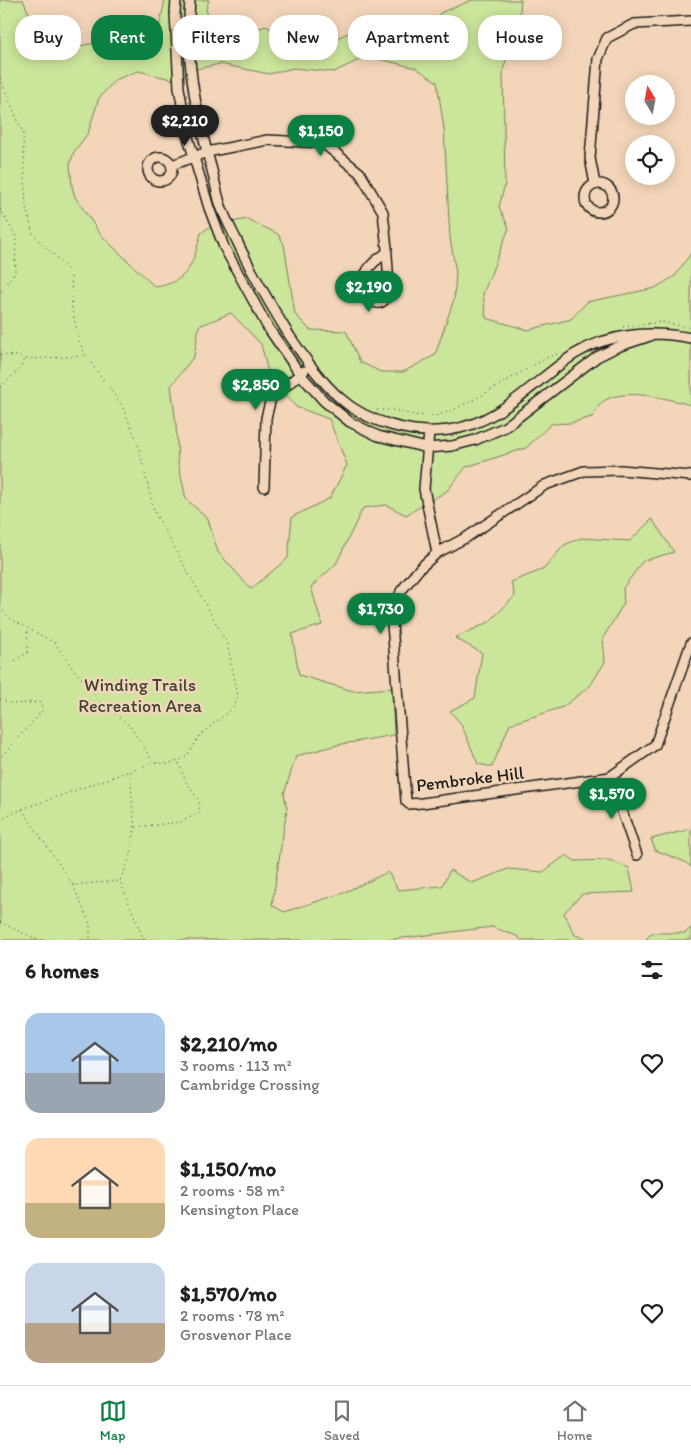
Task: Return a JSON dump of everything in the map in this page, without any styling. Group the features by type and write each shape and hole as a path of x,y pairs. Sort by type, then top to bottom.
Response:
{"street":[{"path":"176,0 174,13 179,88 188,137 209,208 224,247 267,326 300,374 324,401 350,422 378,436 428,448 452,446 475,440 505,427 597,357 652,335"},
{"path":"190,0 189,58 193,93 220,204 244,257 267,300 310,366 341,400 362,413 397,428 429,432 451,430 493,416 575,354 613,338 632,334 691,338"},
{"path":"595,184 590,158 598,59 607,38 634,24 691,20"},
{"path":"172,165 207,152 268,140 323,143 360,173 383,212 387,249 385,254 374,262 363,279 364,290 368,298 373,302 383,300 388,293 389,266 385,254"},
{"path":"264,487 266,418 271,398 310,366"},
{"path":"429,432 424,489 437,553"},
{"name":"Pembroke Hill","path":"691,476 621,470 584,471 545,485 467,536 437,553 420,568 401,592 392,624 406,801 409,804 422,803 610,777 655,745 691,644"},
{"path":"610,777 637,856"}],"path":[{"path":"0,78 23,133 26,207 33,234 71,274 72,309 79,341 86,356 121,404 137,440 154,510 227,643 238,696 234,707 200,735 187,756 178,761 165,764 153,762 22,808 0,820"},
{"path":"0,208 16,237 15,272 0,292"},
{"path":"0,217 6,219"},
{"path":"619,328 662,322 691,328"},
{"path":"373,410 393,410 413,415 436,416 477,398 548,357 562,352"},
{"path":"0,355 19,356 24,359 86,356"},
{"path":"0,387 20,370 24,359"},
{"path":"0,608 11,619 55,643 102,704 129,725 153,762"},
{"path":"0,662 16,660 28,652 27,629"},
{"path":"0,699 13,704 39,702 43,710 0,758"},
{"path":"136,827 181,822 200,812 199,801 185,780 178,761"},
{"path":"131,771 132,801 136,827 131,854 120,881 144,940"},
{"path":"22,808 73,885 90,924 90,940"},
{"path":"73,885 120,881"},
{"path":"0,922 38,940"}],"green space":[{"name":"Winding Trails Recreation Area","path":"0,0 23,0 30,15 15,15 15,60 81,60 81,46 91,44 91,60 163,60 162,15 165,0 209,0 206,10 208,15 173,15 173,60 259,60 259,28 266,26 269,28 269,60 338,60 338,38 348,33 348,60 359,60 334,72 293,68 269,74 220,64 196,69 175,80 138,71 115,80 99,98 88,133 74,152 70,164 72,186 75,197 101,235 155,287 176,281 183,275 192,262 201,233 211,226 247,219 278,234 284,244 295,314 310,330 346,331 360,362 381,372 403,372 435,355 454,299 456,273 450,238 444,129 437,82 416,68 383,60 468,60 468,15 439,15 472,0 521,0 520,15 478,15 478,60 506,60 503,70 505,184 499,207 509,228 483,294 486,318 528,330 571,319 587,302 655,288 675,276 691,253 691,405 645,395 621,395 610,398 601,403 592,417 570,423 551,424 526,448 466,467 447,491 406,515 386,505 363,508 336,564 311,587 322,625 292,634 299,675 353,691 392,688 394,735 337,745 296,756 284,794 287,808 272,905 284,912 343,893 388,872 398,890 442,886 450,870 472,883 508,869 543,872 566,855 575,861 609,860 629,868 634,892 582,894 564,913 575,935 591,940 521,940 517,936 492,927 387,940 0,940","holes":["231,313 261,344 268,372 296,407 329,419 347,465 330,498 292,517 288,558 251,589 218,552 208,519 186,499 178,462 171,386 194,356 199,326"]},
{"path":"652,519 674,552 643,561 623,588 624,603 603,638 605,662 590,686 563,707 510,724 492,767 478,764 461,724 450,711 475,698 482,653 455,638 489,622 515,596 511,582 544,569 564,545 581,538 630,541"},
{"path":"691,829 691,867 685,862 655,850 651,839"},
{"path":"691,928 691,940 645,940 652,933 685,933"}]}
